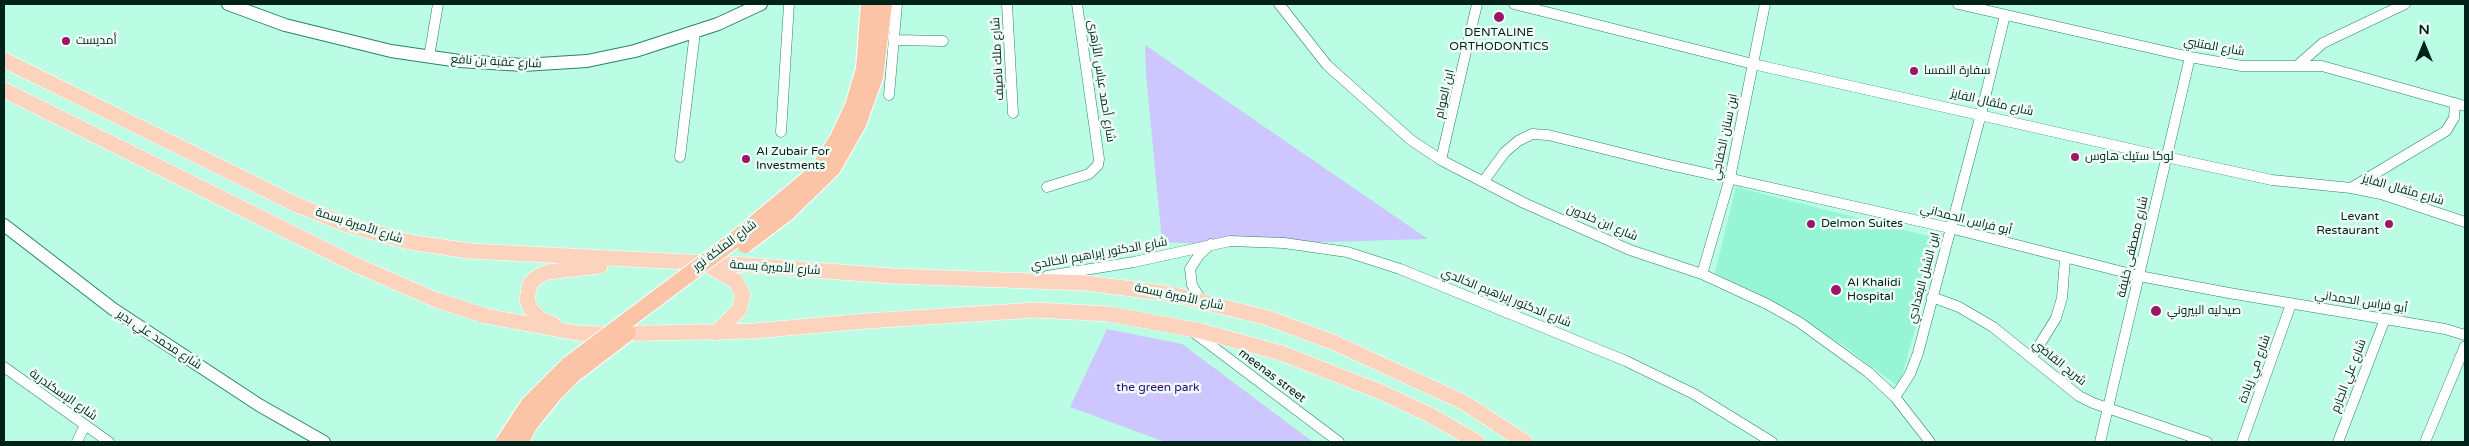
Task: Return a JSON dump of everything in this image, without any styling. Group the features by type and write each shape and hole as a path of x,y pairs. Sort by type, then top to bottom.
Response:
{"highway":[{"name":"شارع الملكة نور","path":"504,442 528,406 568,365 737,238 808,179 821,165 838,138 870,73 869,4"},
{"name":"شارع الملكة نور","path":"520,442 544,405 573,375 683,288 769,227 833,168 850,141 870,73 884,4"}],"main road":[{"name":"شارع الأميرة بسمة","path":"4,60 297,205 371,232 409,242 470,251 938,279 1021,280 1112,285 1201,300 1268,318 1335,342 1463,402 1525,442"},
{"path":"4,90 116,147 409,289 464,310 519,323 577,333 716,333 942,316 1056,310 1109,314 1190,329 1281,353 1335,372 1430,415 1477,442"},
{"path":"577,333 546,322 530,308 527,295 530,284 534,279 548,272 644,261"},
{"path":"705,264 736,281 742,290 743,299 740,310 716,333"}],"street":[{"name":"شارع عقبة بن نافع","path":"228,4 286,25 332,38 429,57 485,63 554,65 617,55 695,32 761,4"},
{"path":"429,57 438,4"},
{"path":"781,132 789,4"},
{"path":"889,95 897,4"},
{"name":"شارع ملك ناصيف","path":"1007,4 1013,113"},
{"name":"شارع أحمد عباس الأزهرى","path":"1047,187 1089,174 1098,165 1099,159 1076,4"},
{"name":"شارع ابن خلدون","path":"1279,4 1323,60 1345,83 1411,140 1441,160 1483,182 1587,232 1702,274 1767,304 1806,326 1840,349 1895,397 1930,442"},
{"name":"ابن العوام","path":"1441,160 1477,4"},
{"name":"شارع مثقال الفايز","path":"1514,4 1545,7 1754,64 2166,157 2272,180 2351,188 2398,199 2465,222"},
{"name":"ابن سنان الخفاجي","path":"1702,274 1730,178 1765,4"},
{"name":"شارع المتنبي","path":"1958,4 2190,57 2242,66 2298,65 2340,70 2460,104"},
{"path":"2298,65 2323,44 2405,4"},
{"name":"ابن الشبل البغدادي","path":"1895,397 1914,363 1981,114 2005,15"},
{"path":"680,157 695,32"},
{"path":"895,40 943,41"},
{"name":"شارع مصطفى خليفة","path":"2100,442 2190,57"},
{"path":"2351,188 2446,131 2460,104"},
{"name":"أبو فراس الحمداني","path":"1483,182 1505,152 1518,141 1532,134 1566,138 1730,178 1950,228 2065,259 2139,276 2465,335"},
{"name":"شارع محمد علي بدير","path":"4,225 112,309 259,405 324,442"},
{"name":"شارع الدكتور إبراهيم الخالدي","path":"1021,280 1141,260 1211,244 1240,240 1328,248 1381,262 1626,361 1701,398 1772,442"},
{"path":"1201,300 1190,279 1190,269 1199,255 1211,244"},
{"path":"2032,356 2056,318 2064,291 2065,259"},
{"name":"شريح القاضي","path":"1932,297 1976,316 2032,356 2079,396 2207,442"},
{"name":"شارع مي زيادة","path":"2242,442 2291,304"},
{"name":"شارع علي الجارم","path":"2338,442 2384,319"},
{"name":"meenas street","path":"1190,329 1339,442"},
{"path":"2424,442 2465,346"},
{"name":"شارع الإسكندرية","path":"4,367 109,442"},
{"path":"77,442 85,425"}],"shaded area":[{"name":"Al Khalidi Hospital","path":"1736,187 1940,239 1900,383 1895,384 1843,345 1715,273"}],"green space":[{"path":"1145,45 1428,239 1225,245 1162,242"},
{"name":"the green park","path":"1107,329 1182,344 1313,442 1165,442 1070,407"}],"place":[{"name":"DENTALINE ORTHODONTICS","path":"1499,17"},
{"name":"أمديست","path":"66,41"},
{"name":"سفارة النمسا","path":"1914,71"},
{"name":"لوكا ستيك هاوس","path":"2075,157"},
{"name":"Al Zubair For Investments","path":"746,159"},
{"name":"Delmon Suites","path":"1811,224"},
{"name":"Levant Restaurant","path":"2389,224"},
{"name":"Al Khalidi Hospital","path":"1836,290"},
{"name":"صيدليه البيروني","path":"2156,311"}]}
